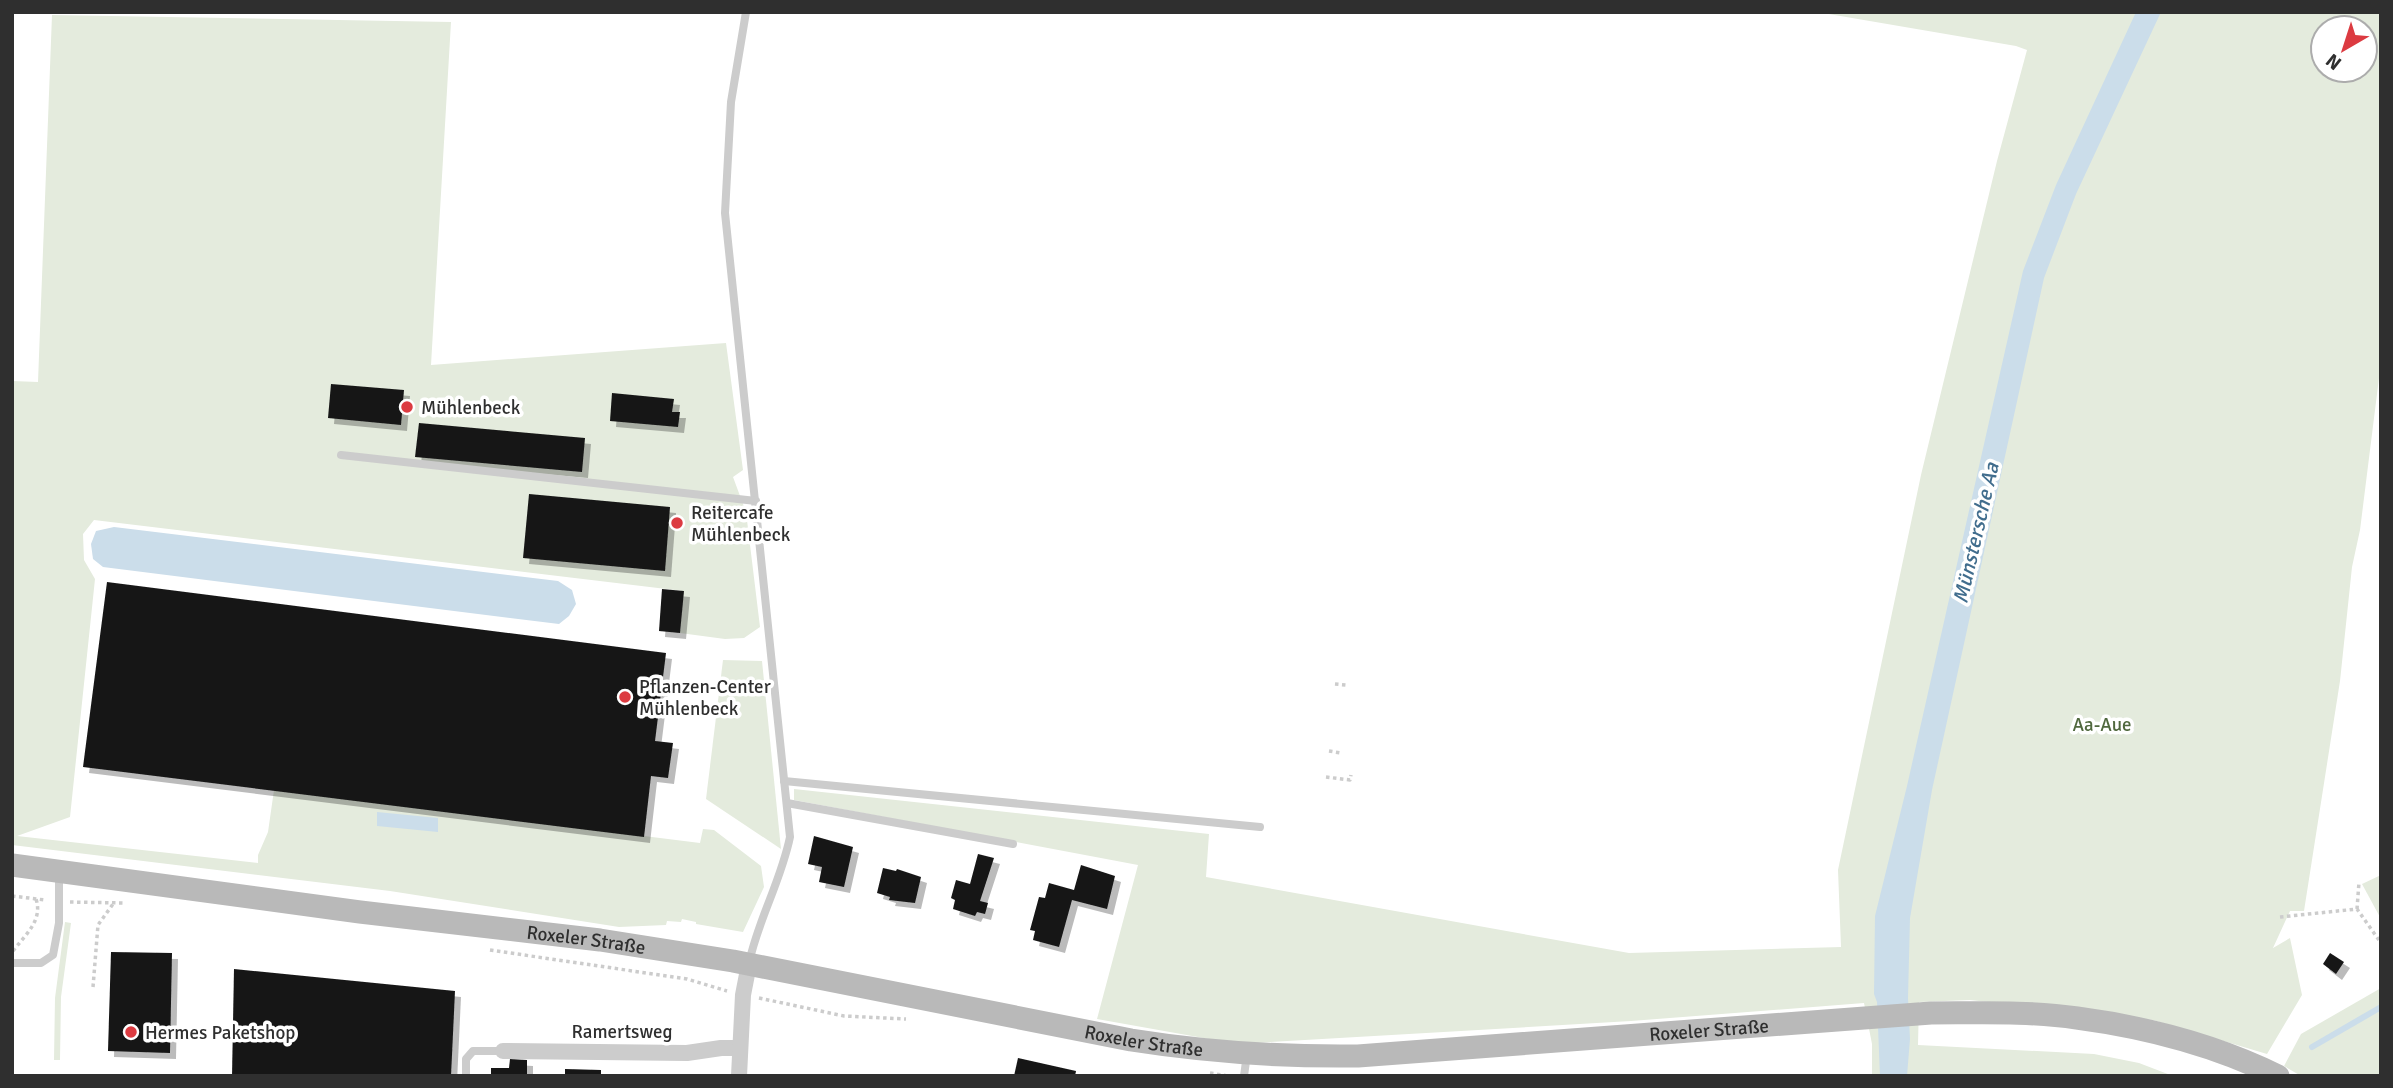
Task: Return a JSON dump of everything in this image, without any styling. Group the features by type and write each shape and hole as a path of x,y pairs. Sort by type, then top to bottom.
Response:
{"main road":[{"name":"Roxeler Straße","path":"12,865 360,912 600,940 749,964 1131,1040 1189,1049 1246,1065 1931,1013 2008,1013 2077,1018 2150,1032 2247,1062 2278,1076"}],"street":[{"path":"739,1076 743,995 749,964"},
{"name":"Ramertsweg","path":"503,1051 687,1053 740,1048"}],"lane":[{"path":"746,12 731,102 725,213 790,837 784,867 755,937 749,964"},
{"path":"341,455 756,501"},
{"path":"784,781 1260,827"},
{"path":"787,803 1013,844"},
{"path":"12,963 41,963 53,955 58,923 59,870"},
{"path":"466,1076 467,1059 473,1051 503,1051"}],"path":[{"path":"1335,684 1346,685"},
{"path":"1329,751 1341,753"},
{"path":"1326,777 1350,780 1350,775"},
{"path":"2359,882 2357,909 2381,943"},
{"path":"12,895 59,901 128,903"},
{"path":"12,953 38,918 40,909 36,899"},
{"path":"93,987 98,925 114,903"},
{"path":"2280,917 2357,909"},
{"path":"487,950 687,979 743,995 844,1016 906,1018"},
{"path":"1202,1072 1228,1076"}],"green space":[{"name":"Aa-Aue","path":"1817,12 2381,12 2381,362 2360,530 2352,567 2340,681 2304,911 2290,911 2273,948 2290,938 2302,995 2267,1054 2153,1020 1970,1000 1919,1002 1918,1045 2094,1054 2139,1063 2173,1076 1860,1076 1872,1074 1872,1044 1864,1003 1631,1021 1237,1044 1097,1019 1138,865 794,800 794,789 1209,834 1206,877 1629,953 1841,947 1838,870 1921,475 1997,161 2027,50"},
{"name":"Mühlenbeck","path":"52,15 451,22 431,365 726,343 743,470 733,477 746,512 760,627 744,638 725,639 680,633 683,591 94,520 83,534 84,560 95,579 70,817 17,836 258,863 258,855 268,832 274,790 700,843 703,829 714,830 761,866 764,887 743,932 682,919 681,922 667,921 666,925 619,927 390,891 12,845 12,381 38,382"},
{"path":"723,660 762,661 781,849 706,799"},
{"path":"2381,875 2381,919 2362,884"},
{"path":"65,922 71,923 61,997 60,1060 54,1060 55,998"},
{"path":"2381,988 2381,1076 2301,1076 2284,1066 2301,1034"}],"water":[{"name":"Münstersche Aa","path":"2136,12 2161,12 2076,194 2044,278 1932,790 1910,918 1910,1039 1907,1076 1880,1076 1877,1002 1874,994 1875,916 1907,786 2023,271 2056,185"},
{"path":"114,527 558,581 572,590 576,604 569,616 559,624 103,567 93,559 91,544 96,531"},
{"path":"377,812 438,818 438,832 377,826"}],"building":[{"path":"331,384 404,390 401,425 328,418"},
{"path":"612,393 674,399 672,412 680,412 678,427 610,421"},
{"path":"419,423 585,438 582,472 415,457"},
{"path":"529,494 670,507 665,571 523,558"},
{"path":"107,582 666,653 655,741 673,743 668,778 651,776 644,837 83,767"},
{"path":"662,589 684,591 680,633 659,631"},
{"path":"814,836 853,847 844,887 819,882 822,867 808,864"},
{"path":"978,854 994,858 980,901 988,903 985,914 977,912 975,916 953,909 955,900 951,898 956,880 970,884"},
{"path":"1081,865 1115,876 1107,909 1072,900 1059,947 1033,940 1035,931 1030,930 1039,897 1045,898 1049,883 1074,890"},
{"path":"883,868 897,869 921,877 915,903 889,900 890,897 877,893"},
{"path":"111,952 172,953 170,1053 108,1051"},
{"path":"2330,953 2344,962 2336,974 2323,964"},
{"path":"234,969 455,991 451,1076 232,1076"},
{"path":"1018,1058 1076,1071 1075,1076 1014,1076"},
{"path":"510,1059 527,1060 527,1076 491,1076 491,1068 509,1068"},
{"path":"565,1069 601,1070 601,1076 565,1076"}],"waterway":[{"path":"2312,1047 2381,1007"}],"place":[{"name":"Mühlenbeck","path":"407,407"},
{"name":"Reitercafe Mühlenbeck","path":"677,523"},
{"name":"Pflanzen-Center Mühlenbeck","path":"625,697"},
{"name":"Hermes Paketshop","path":"131,1032"}]}
